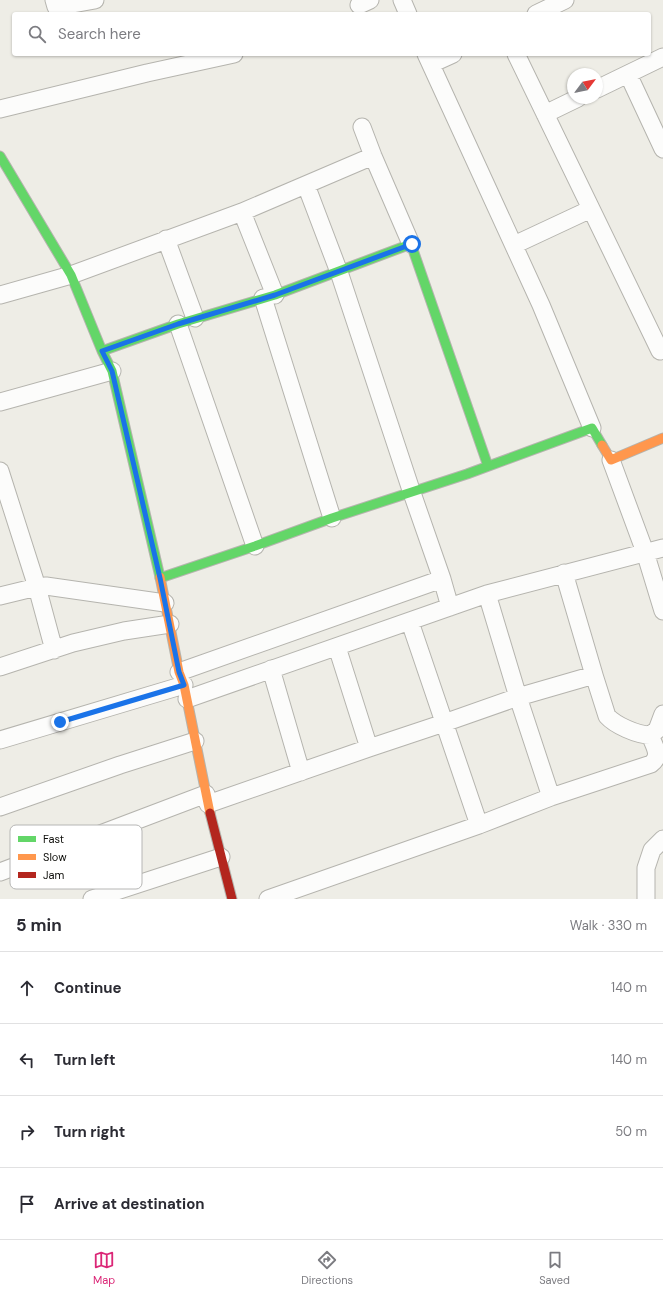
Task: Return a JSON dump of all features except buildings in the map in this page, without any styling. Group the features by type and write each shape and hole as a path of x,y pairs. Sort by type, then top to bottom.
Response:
{"street":[{"path":"54,0 56,8 95,0"},
{"path":"402,0 407,12"},
{"path":"540,12 565,0"},
{"path":"0,109 147,73 225,56"},
{"path":"443,56 429,59 541,305 592,428 611,460 645,552 663,611"},
{"path":"517,56 590,209 662,353"},
{"path":"603,86 663,57"},
{"path":"628,74 663,149"},
{"path":"544,114 567,103"},
{"path":"362,127 373,156 412,244 488,466"},
{"path":"0,156 71,275 102,351 112,371 160,578 207,799 232,899"},
{"path":"0,295 71,275 242,212 373,156"},
{"path":"306,185 339,272 450,607"},
{"path":"514,245 590,209"},
{"path":"242,212 269,297 332,518"},
{"path":"166,239 195,318"},
{"path":"102,351 195,318 269,297 412,244"},
{"path":"178,324 255,546"},
{"path":"0,402 112,371"},
{"path":"160,578 332,518 488,466 592,428"},
{"path":"611,460 663,438"},
{"path":"0,471 37,587 54,650"},
{"path":"183,685 271,669 487,594 663,548"},
{"path":"564,574 607,716 612,721 638,733 650,735 657,730 663,714"},
{"path":"0,740 183,685 442,580"},
{"path":"0,596 46,586 165,603"},
{"path":"487,594 518,697 551,797"},
{"path":"410,622 479,825"},
{"path":"0,667 73,643 124,630 170,624"},
{"path":"337,647 369,748"},
{"path":"271,669 301,772"},
{"path":"133,825 207,799 301,772 518,697 594,675"},
{"path":"268,899 479,825 551,797 651,764 658,756 650,735"},
{"path":"0,807 120,765 195,741"},
{"path":"646,899 646,868 652,850 663,839"},
{"path":"142,883 221,857"},
{"path":"0,872 10,868"},
{"path":"92,899 123,889"}],"traffic: fast":[{"path":"0,156 71,275 102,351 112,371 160,577"},
{"path":"102,351 178,324 275,295 411,244 488,466"},
{"path":"160,578 332,518 467,474 592,428 602,445"}],"traffic: slow":[{"path":"602,445 611,460 663,438"},
{"path":"160,577 210,813"}],"traffic: jam":[{"path":"210,813 232,899"}],"route":[{"path":"60,722 184,685 179,672 160,578 112,371 102,351 178,324 275,295 412,244"}]}
